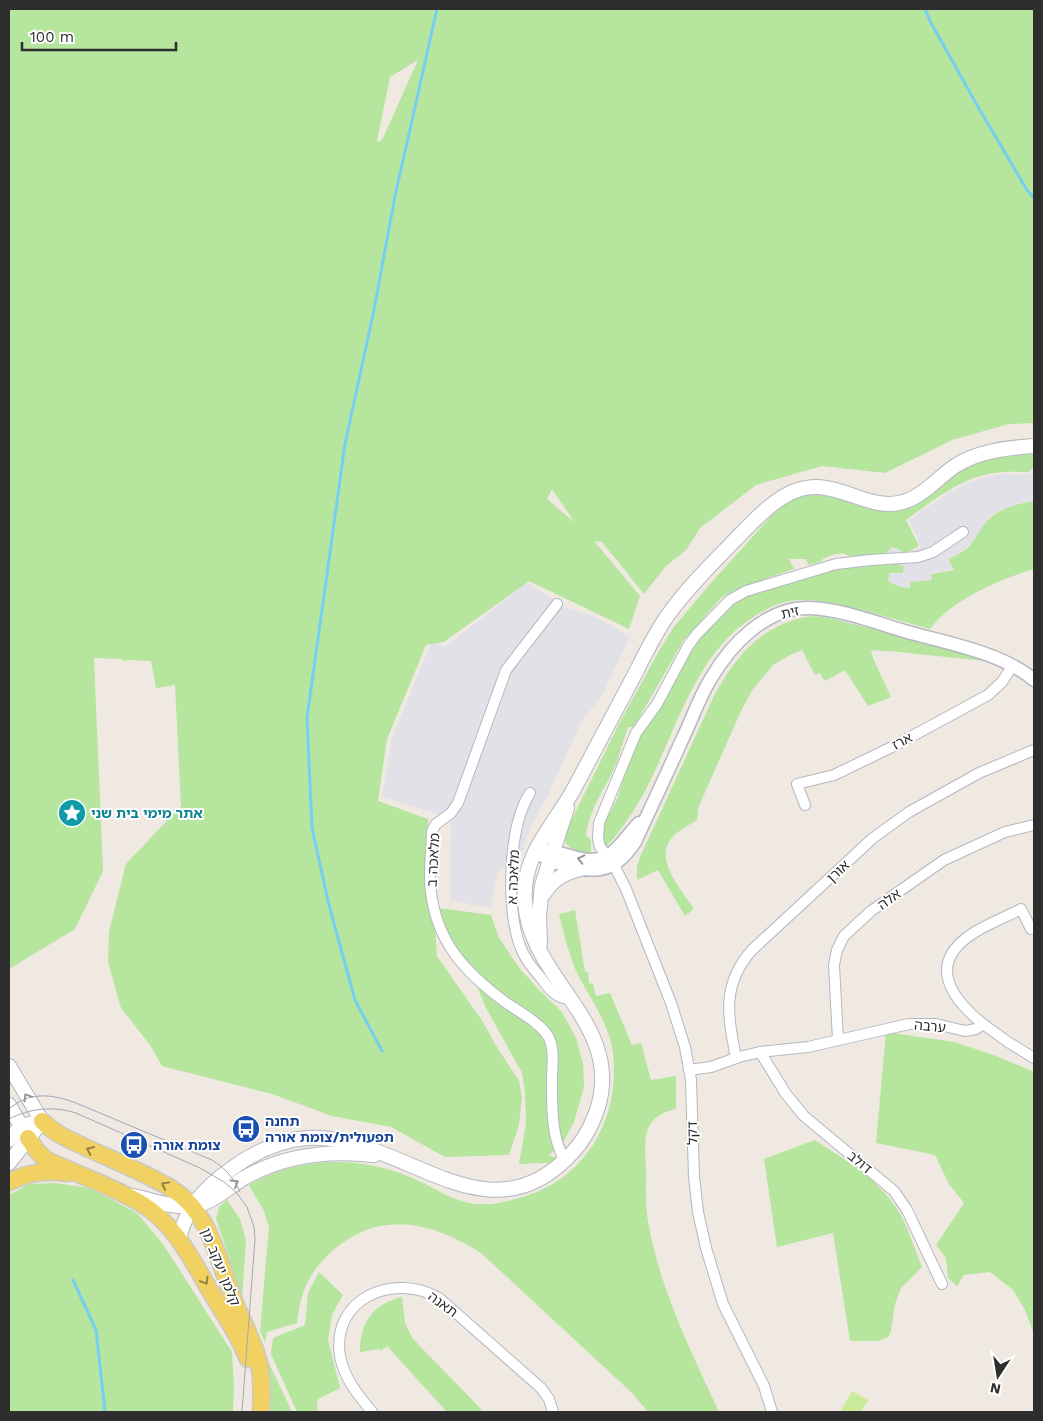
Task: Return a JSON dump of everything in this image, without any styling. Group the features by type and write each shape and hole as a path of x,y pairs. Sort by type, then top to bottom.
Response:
{"main road":[{"path":"121,1193 170,1204 192,1206 210,1200 240,1180 261,1169 298,1157 324,1154 353,1153 378,1155 401,1160 457,1184 483,1190 515,1188 552,1172 577,1148 590,1126 599,1102 602,1068 594,1038 571,999 548,969 530,930 525,902 527,874 535,851 544,834 572,793 668,615 703,573 773,504 793,491 815,486 839,490 878,502 896,504 912,499 952,467 979,454 1034,446"},
{"path":"541,955 539,924 542,885 572,793"},
{"path":"540,900 548,886 558,877 581,870"},
{"path":"9,1066 42,1121 9,1140"},
{"path":"9,1105 25,1132"},
{"name":"קלמן יעקב מן","path":"42,1121 58,1135 161,1183 179,1194 192,1206 205,1226 216,1249 258,1360 262,1382 261,1412"},
{"path":"9,1163 25,1132"},
{"name":"קלמן יעקב מן","path":"25,1132 37,1151 45,1158 121,1193 152,1211 179,1239 226,1316 246,1356 254,1374 261,1412"},
{"path":"9,1182 28,1175 50,1172 84,1176"},
{"path":"179,1239 183,1224 192,1206"}],"street":[{"name":"דקל","path":"772,1412 764,1386 723,1304 706,1248 698,1212 694,1177 690,1070 685,1047 676,1017 626,889 599,843 599,823 636,733 657,704 688,646 730,600 746,592 836,564 918,557 933,552 963,532"},
{"name":"מלאכה ב","path":"558,604 506,670 458,802 451,814 436,824 432,831 431,892 440,928 452,952 468,972 483,986 544,1032 548,1038 553,1054 552,1098 554,1125 558,1150 564,1161"},
{"name":"זית","path":"611,861 615,850 646,815 701,698 719,665 745,636 776,615 791,610 808,608 844,613 989,655 1013,665 1034,680"},
{"name":"ארז","path":"805,805 797,784 834,775 988,695 1002,682 1013,665"},
{"name":"אורן","path":"736,1058 729,1024 730,991 737,970 752,950 873,838 894,822 979,772 1034,751"},
{"name":"מלאכה א","path":"530,793 523,804 516,823 510,893 513,920 521,949 529,964 555,994 562,998 571,999"},
{"name":"אלה","path":"838,1040 834,964 837,950 844,936 871,912 944,860 1011,830 1034,825"},
{"path":"535,851 581,870 596,871 611,861"},
{"path":"550,856 590,861 611,861"},
{"path":"1030,929 1021,909 961,942 951,956 947,972 952,991 968,1011 1008,1042 1034,1058"},
{"name":"ערבה","path":"690,1070 715,1066 760,1052 808,1046 909,1024 928,1023 965,1030 976,1029 983,1024"},
{"name":"דולב","path":"760,1052 786,1094 804,1116 894,1191 907,1210 942,1284"},
{"name":"תאנה","path":"372,1412 349,1382 342,1365 340,1347 342,1330 350,1313 364,1298 383,1289 403,1287 431,1294 446,1304 541,1388 549,1399 553,1412"}],"shaded area":[{"path":"1034,470 1034,500 1000,510 990,517 973,541 962,552 947,559 953,569 929,573 931,580 909,582 910,587 905,588 888,581 889,574 903,573 905,570 898,562 893,562 889,565 879,562 892,548 906,554 921,547 909,520 948,493 980,478 994,475 1030,474"},
{"path":"527,582 566,607 598,618 630,637 602,695 581,723 547,797 530,828 523,849 497,874 491,908 450,900 451,821 435,813 382,796 392,738 432,641 445,647"}],"green space":[{"path":"9,9 1034,9 1034,423 1009,424 952,440 885,473 822,466 756,485 700,528 686,550 665,567 644,594 602,542 594,541 640,596 629,629 529,581 444,642 426,645 387,739 378,801 428,819 437,956 483,1022 519,1081 522,1097 519,1125 509,1155 445,1157 391,1127 332,1116 272,1094 162,1066 150,1045 121,1008 108,962 109,932 126,864 181,806 175,685 156,688 151,661 122,661 122,659 94,658 103,871 75,929 9,969","holes":["418,60 383,138 379,142 377,141 390,77","552,489 575,523 547,499"]},
{"path":"1034,452 1034,467 1029,472 999,472 971,479 948,491 906,520 919,546 906,553 892,547 886,554 851,557 843,553 832,555 820,562 808,565 806,559 789,559 794,569 742,587 722,597 683,641 634,727 628,727 613,771 595,805 588,824 586,835 591,840 591,853 577,851 566,844 564,835 621,720 673,628 772,515 797,497 813,494 826,494 873,507 946,480 963,469 987,460"},
{"path":"1034,501 1034,569 992,585 964,600 940,618 930,629 843,605 800,600 786,602 768,609 731,634 712,656 696,681 645,791 621,829 604,848 601,829 617,799 639,733 698,639 722,613 741,598 770,587 841,568 879,563 890,565 897,563 904,567 903,573 889,573 888,581 910,588 910,582 932,580 930,574 954,570 948,559 968,547 987,521 997,513 1009,507"},
{"path":"812,616 830,618 969,654 986,661 871,650 891,697 868,706 845,670 825,681 820,673 815,675 802,650 773,665 753,689 741,711 698,808 697,820 676,833 667,847 666,856 672,875 694,909 685,916 658,870 637,880 637,866 640,857 713,698 731,668 752,644 765,634 779,626"},
{"path":"439,908 491,915 499,938 520,969 562,1012 576,1038 583,1064 584,1087 574,1122 562,1145 549,1155 569,1162 519,1164 526,1123 522,1073 485,1006 469,965 450,937"},
{"path":"575,910 585,972 588,972 589,983 593,984 596,996 610,993 632,1045 641,1043 651,1080 676,1076 676,1109 656,1118 650,1124 647,1132 645,1150 647,1215 653,1246 668,1295 719,1412 648,1412 631,1392 481,1253 443,1233 405,1224 386,1225 368,1230 349,1238 331,1252 316,1268 306,1284 300,1303 297,1323 267,1332 265,1343 260,1331 269,1227 264,1211 249,1185 269,1175 290,1168 333,1162 355,1163 377,1166 398,1172 447,1196 462,1201 494,1204 542,1190 563,1178 580,1162 593,1144 604,1124 611,1102 614,1078 613,1054 604,1023 578,975 565,937 559,914"},
{"path":"886,1032 954,1042 994,1055 1034,1072 1034,1334 1025,1310 1013,1290 990,1272 964,1275 957,1286 948,1278 946,1258 936,1245 964,1203 949,1184 935,1155 876,1143"},
{"path":"815,1140 860,1170 889,1198 904,1222 922,1267 901,1288 895,1304 891,1331 888,1337 879,1341 850,1341 833,1233 777,1247 764,1159"},
{"path":"55,1183 90,1188 137,1213 163,1244 232,1352 233,1412 9,1412 9,1195 29,1184"},
{"path":"227,1200 240,1219 246,1240 242,1300 232,1276 229,1257 216,1219 219,1207"},
{"path":"319,1272 343,1295 332,1315 328,1340 340,1388 317,1400 318,1412 297,1412 271,1354 273,1338 305,1325 308,1293"},
{"path":"402,1297 405,1323 413,1339 482,1410 479,1412 447,1412 387,1346 381,1351 379,1349 360,1352 362,1332 370,1316 383,1304"},
{"path":"266,1357 292,1412 270,1412"},
{"path":"852,1391 868,1400 861,1412 840,1412"}],"waterway":[{"path":"382,1051 355,1000 329,905 312,828 307,718 345,444 374,310 395,196 437,9"},
{"path":"925,9 977,105 1027,190 1034,198"},
{"path":"73,1280 96,1330 105,1412"}],"tram line":[{"path":"9,1109 25,1099 41,1096 50,1096 76,1103 212,1160 229,1174 240,1192"},
{"path":"9,1119 25,1112 42,1109 59,1109 76,1113 200,1168 224,1182 236,1192 247,1207 254,1227 255,1239 242,1412"}],"place":[{"name":"אתר מימי בית שני","path":"72,813"},
{"name":"תחנה תפעולית/צומת אורה","path":"246,1129"},
{"name":"צומת אורה","path":"134,1145"}]}
